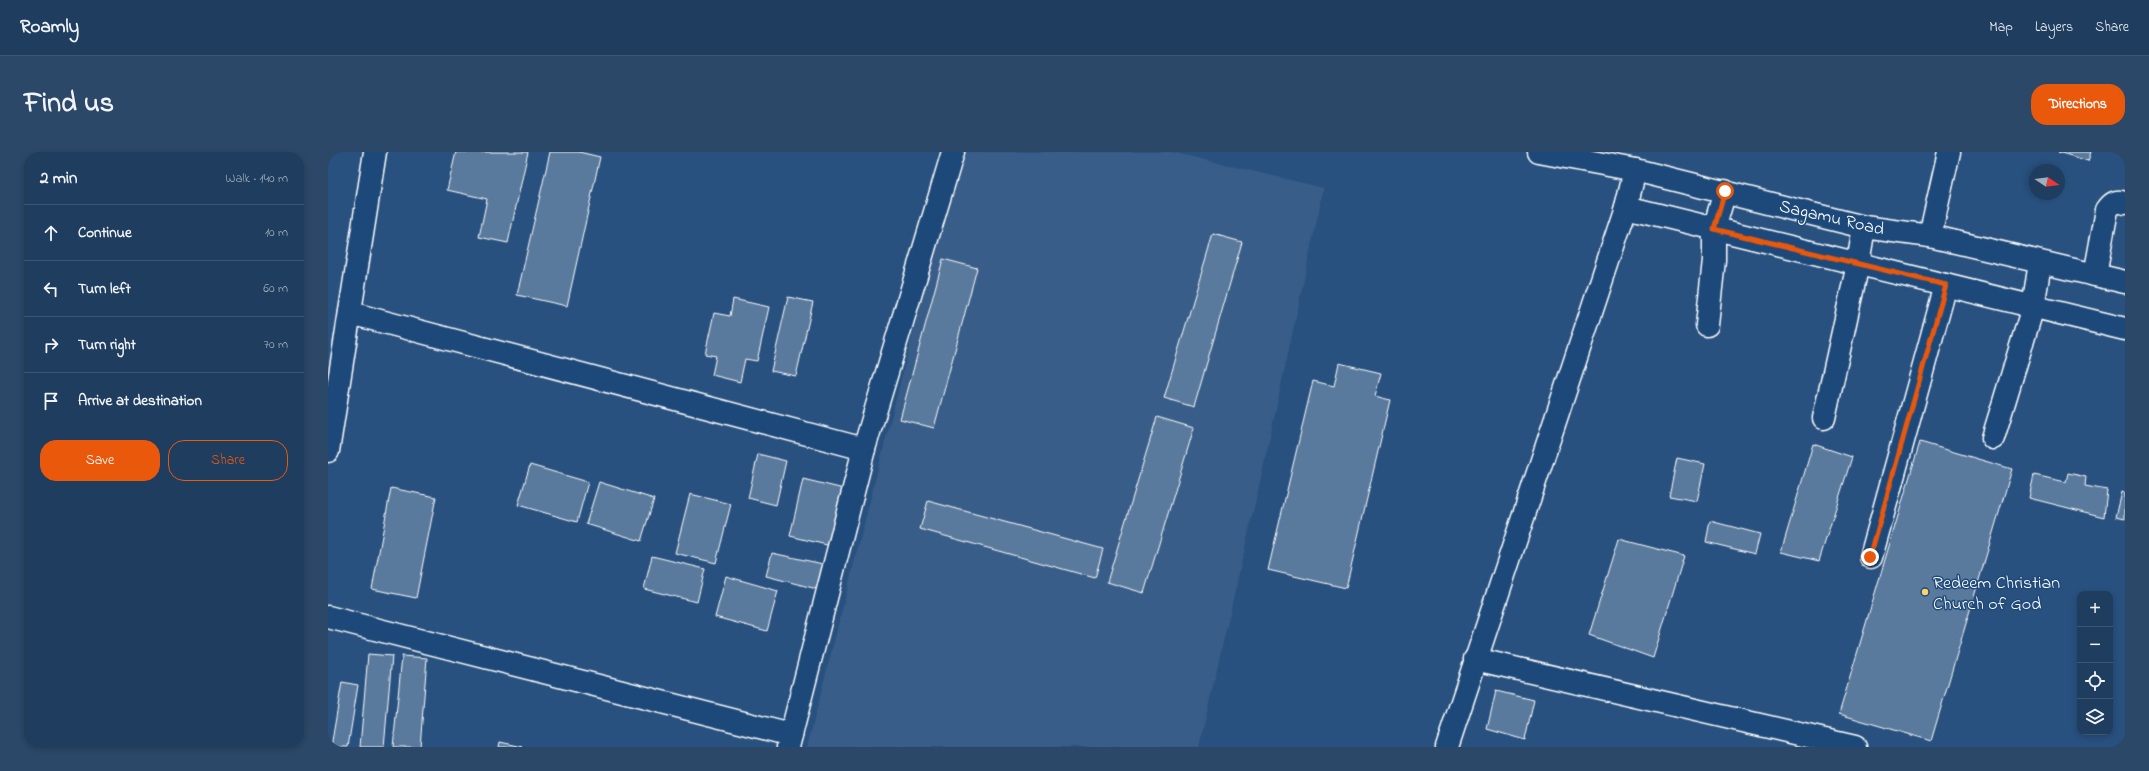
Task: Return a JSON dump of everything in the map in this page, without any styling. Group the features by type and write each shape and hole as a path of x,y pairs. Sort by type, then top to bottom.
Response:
{"main road":[{"path":"328,451 375,152"},
{"path":"328,617 790,741 864,449 953,152"},
{"name":"Sagamu Road","path":"1539,152 1635,170 1725,191 1864,227 1930,236 2125,282"},
{"path":"1930,236 1949,152"},
{"path":"1447,747 1626,207 1635,170"},
{"path":"1707,325 1714,260 1714,229 1725,191"},
{"path":"2095,275 2107,210 2112,204 2119,201 2125,202"},
{"path":"1626,207 2125,329"},
{"path":"1824,418 1858,264 1864,227"},
{"path":"1993,438 2034,307 2040,263"},
{"path":"1870,557 1946,285"},
{"path":"350,313 864,449"},
{"path":"1475,659 1855,747"}],"shaded area":[{"path":"959,152 1172,152 1324,188 1259,487 1199,747 807,747"}],"building":[{"path":"456,152 528,152 508,243 479,237 487,199 447,190"},
{"path":"550,152 579,152 600,157 567,306 517,295"},
{"path":"2058,152 2091,152 2088,161"},
{"path":"1213,234 1242,242 1194,407 1164,398"},
{"path":"943,259 977,268 934,428 900,419"},
{"path":"788,297 813,302 796,376 771,371"},
{"path":"733,299 769,307 757,361 745,359 740,382 712,375 716,356 705,354 714,313 730,316"},
{"path":"1339,363 1381,373 1375,396 1390,400 1346,588 1268,570 1313,381 1334,386"},
{"path":"1157,417 1194,428 1144,593 1107,582"},
{"name":"Redeem Christian Church of God","path":"1920,442 2012,469 1931,741 1839,714"},
{"path":"1813,444 1852,457 1819,561 1781,552"},
{"path":"758,454 786,461 776,505 748,498"},
{"path":"1677,458 1705,464 1697,501 1669,496"},
{"path":"530,465 588,482 577,522 518,505"},
{"path":"2068,473 2086,477 2085,486 2107,490 2104,517 2029,498 2034,475 2066,482"},
{"path":"803,479 848,490 835,547 790,536"},
{"path":"599,482 654,499 641,541 586,524"},
{"path":"391,488 436,497 416,598 372,589"},
{"path":"2122,492 2125,493 2125,519 2116,517"},
{"path":"690,494 731,504 716,563 675,553"},
{"path":"928,501 1103,549 1095,578 920,529"},
{"path":"1710,521 1760,534 1755,554 1706,542"},
{"path":"1619,539 1684,556 1653,658 1589,635"},
{"path":"772,553 823,564 817,589 766,576"},
{"path":"652,556 705,569 697,602 644,589"},
{"path":"726,576 778,591 767,631 715,617"},
{"path":"368,654 392,656 384,747 360,747"},
{"path":"402,656 427,658 420,747 393,747"},
{"path":"342,682 358,685 348,747 331,747"},
{"path":"1496,691 1534,700 1525,740 1487,729"},
{"path":"500,742 523,747 499,747"}],"place":[{"name":"Redeem Christian Church of God","path":"1925,592"}],"route":[{"path":"1725,191 1714,229 1946,285 1870,557"}]}
